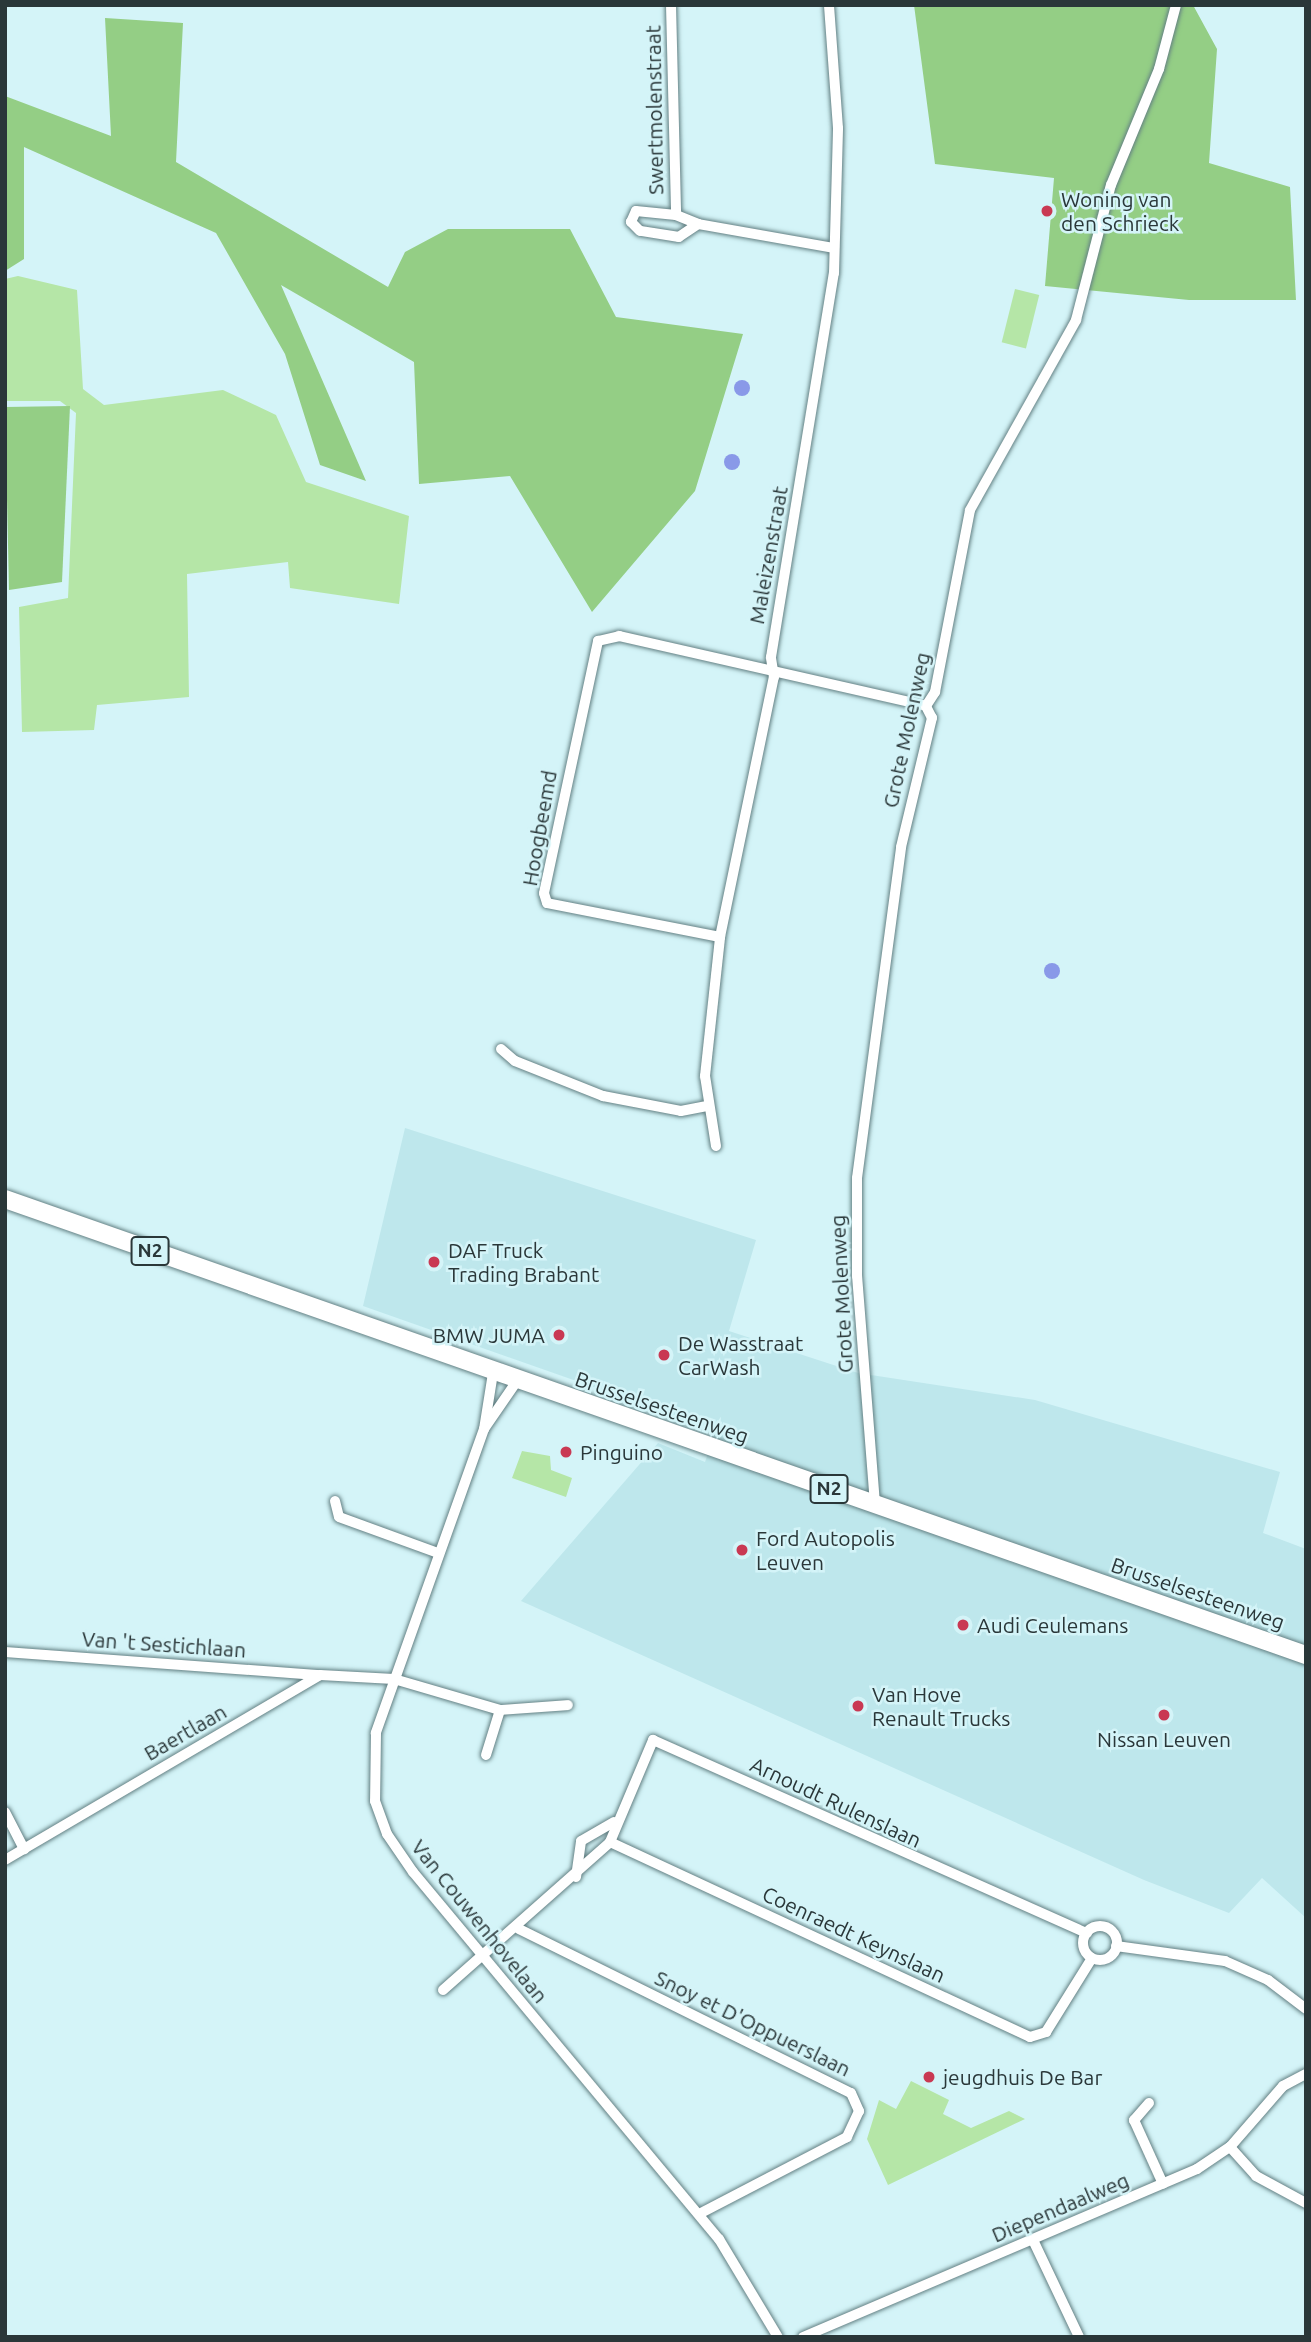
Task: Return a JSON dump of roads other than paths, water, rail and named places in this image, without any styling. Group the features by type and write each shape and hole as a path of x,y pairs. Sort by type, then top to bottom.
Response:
{"main road":[{"name":"Brusselsesteenweg","path":"5,1199 493,1373 1306,1655"}],"street":[{"name":"Swertmolenstraat","path":"671,5 676,215"},
{"name":"Maleizenstraat","path":"716,1146 706,1106 720,937 775,672 771,657 834,248 838,128 829,5"},
{"name":"Grote Molenweg","path":"875,1504 857,1276 857,1178 901,847 932,718 926,706 935,692 970,510 1076,320 1111,185 1159,69 1176,5"},
{"name":"Swertmolenstraat","path":"698,224 679,237 640,231 631,222 636,211 676,215 698,224 834,248"},
{"name":"Hoogbeemd","path":"720,937 547,903 544,893 594,652 609,636 775,672"},
{"path":"775,672 926,706"},
{"path":"501,1049 515,1061 603,1096 681,1111 706,1106"},
{"name":"Van Couwenhovelaan","path":"493,1373 484,1429 376,1732 375,1801 387,1834 412,1872 699,2214 740,2270 778,2337"},
{"name":"Van Couwenhovelaan","path":"484,1429 517,1381"},
{"path":"335,1501 339,1517 438,1553"},
{"name":"Van 't Sestichlaan","path":"5,1652 320,1675"},
{"path":"320,1675 394,1679 499,1710 568,1705"},
{"name":"Baertlaan","path":"5,1860 320,1675"},
{"path":"486,1755 499,1710"},
{"name":"Arnoudt Rulenslaan","path":"610,1842 614,1822 653,1740 1087,1933 1107,1928 1116,1946 1225,1961 1268,1980 1306,2009"},
{"path":"5,1812 24,1849"},
{"path":"576,1877 581,1841 614,1822"},
{"path":"443,1990 519,1929 610,1842"},
{"name":"Coenraedt Keynslaan","path":"610,1842 1030,2037 1046,2032 1092,1958"},
{"name":"Snoy et D'Oppuerslaan","path":"519,1929 851,2093 859,2111 847,2137 699,2214"},
{"path":"1087,1933 1083,1947 1092,1958 1107,1958 1116,1946"},
{"name":"Diependaalweg","path":"803,2337 1163,2184 1230,2147 1283,2085 1306,2074"},
{"path":"1149,2103 1134,2120 1163,2184"},
{"path":"1230,2147 1256,2176 1306,2203"},
{"path":"1033,2240 1079,2337"}],"water":[{"path":"739,380 745,380 750,388 748,394 739,396 734,391 734,385"},
{"path":"729,454 735,454 740,462 738,468 729,470 724,465 724,459"},
{"path":"1052,963 1058,965 1058,977 1052,979 1046,977 1044,971 1046,965"}],"place":[{"name":"Woning van den Schrieck","path":"1047,211"},
{"name":"DAF Truck Trading Brabant","path":"434,1262"},
{"name":"BMW JUMA","path":"559,1335"},
{"name":"De Wasstraat CarWash","path":"664,1355"},
{"name":"Pinguino","path":"566,1452"},
{"name":"Ford Autopolis Leuven","path":"742,1550"},
{"name":"Audi Ceulemans","path":"963,1625"},
{"name":"Van Hove Renault Trucks","path":"858,1706"},
{"name":"Nissan Leuven","path":"1164,1715"},
{"name":"jeugdhuis De Bar","path":"929,2077"}]}
